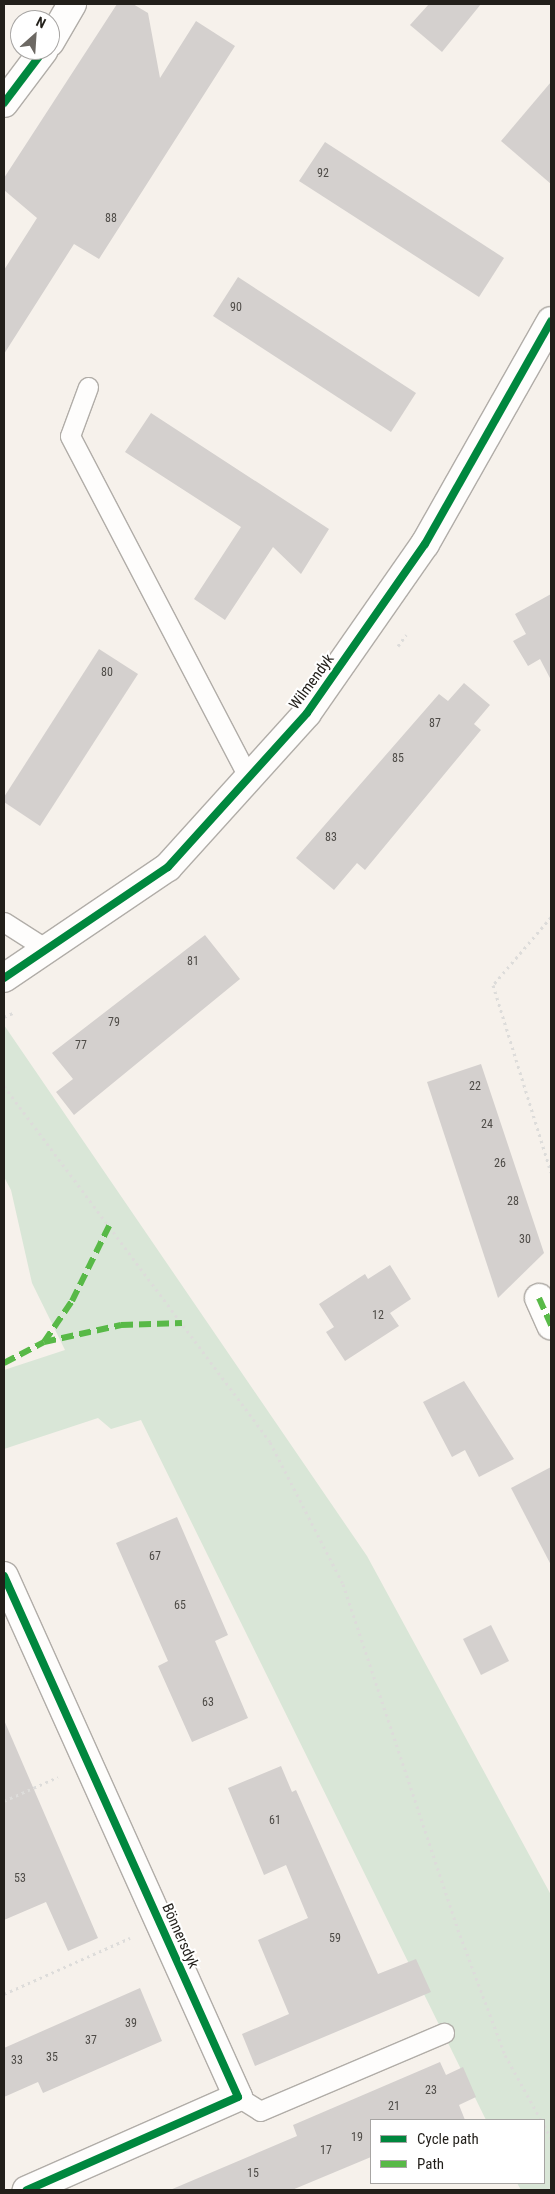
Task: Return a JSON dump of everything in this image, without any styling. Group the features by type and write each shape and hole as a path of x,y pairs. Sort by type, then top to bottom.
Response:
{"street":[{"path":"60,25 72,4"},
{"path":"4,103 36,60"},
{"name":"Wilmendyk","path":"4,978 168,867 308,713 425,544 551,321"},
{"path":"539,1298 551,1325"},
{"name":"Bönnersdyk","path":"4,1576 238,2097"},
{"path":"27,2190 238,2097"}],"lane":[{"path":"88,387 70,436 249,778"},
{"path":"4,922 48,950"},
{"path":"238,2097 260,2111 444,2033"}],"path":[{"path":"551,917 493,985 551,1172"},
{"path":"4,1086 275,1450 344,1584 460,1935 505,2055 540,2119"},
{"path":"4,1801 88,1764"},
{"path":"4,1994 160,1925"},
{"path":"545,2128 551,2139"}],"green space":[{"path":"4,1025 367,1556 551,1895 551,2188 547,2190 521,2190 518,2184 545,2184 545,2119 486,2119 141,1420 111,1429 98,1418 4,1449 4,1370 65,1350 32,1283 11,1190 4,1177"}],"building":[{"path":"117,4 133,4 148,13 160,78 196,21 235,46 99,259 74,244 4,354 4,270 37,218 4,190 4,178"},
{"path":"429,4 481,4 442,52 410,25"},
{"path":"551,82 551,184 501,141"},
{"path":"325,142 504,258 479,297 299,181"},
{"path":"238,277 416,393 391,432 213,316"},
{"path":"151,413 329,529 301,574 273,547 225,620 194,599 241,527 125,452"},
{"path":"551,594 551,680 540,659 528,666 513,641 526,634 515,614"},
{"path":"99,649 138,674 40,826 4,802 4,797"},
{"path":"464,683 490,705 474,724 481,730 365,870 357,863 334,890 296,858 439,694 448,701"},
{"path":"205,935 240,979 74,1115 56,1092 73,1079 52,1053"},
{"path":"481,1064 544,1253 498,1298 427,1082"},
{"path":"390,1265 411,1299 390,1313 399,1326 345,1361 326,1332 334,1327 319,1304 365,1274 368,1279"},
{"path":"464,1381 514,1459 479,1477 465,1450 452,1457 423,1402"},
{"path":"551,1467 551,1565 511,1488"},
{"path":"177,1517 228,1635 215,1641 248,1718 192,1742 158,1666 168,1661 116,1543"},
{"path":"491,1625 509,1661 481,1675 463,1639"},
{"path":"4,1720 98,1938 68,1951 46,1902 4,1920"},
{"path":"281,1766 292,1792 296,1790 378,1974 416,1959 431,1992 255,2066 242,2034 289,2014 258,1940 308,1918 286,1865 264,1875 228,1788"},
{"path":"140,1988 162,2041 43,2093 38,2082 4,2097 4,2048"},
{"path":"440,2062 446,2075 463,2067 476,2097 459,2105 465,2119 370,2119 370,2157 292,2190 170,2190 297,2136 293,2125"}],"marked path":[{"path":"4,1363 44,1342 72,1301 109,1226"},
{"path":"539,1298 551,1325"},
{"path":"44,1342 121,1325 182,1323"}],"cycle path":[{"path":"4,103 36,60"},
{"path":"4,978 168,867 307,713 425,544 551,321"},
{"path":"4,1576 238,2097 27,2190"}]}
